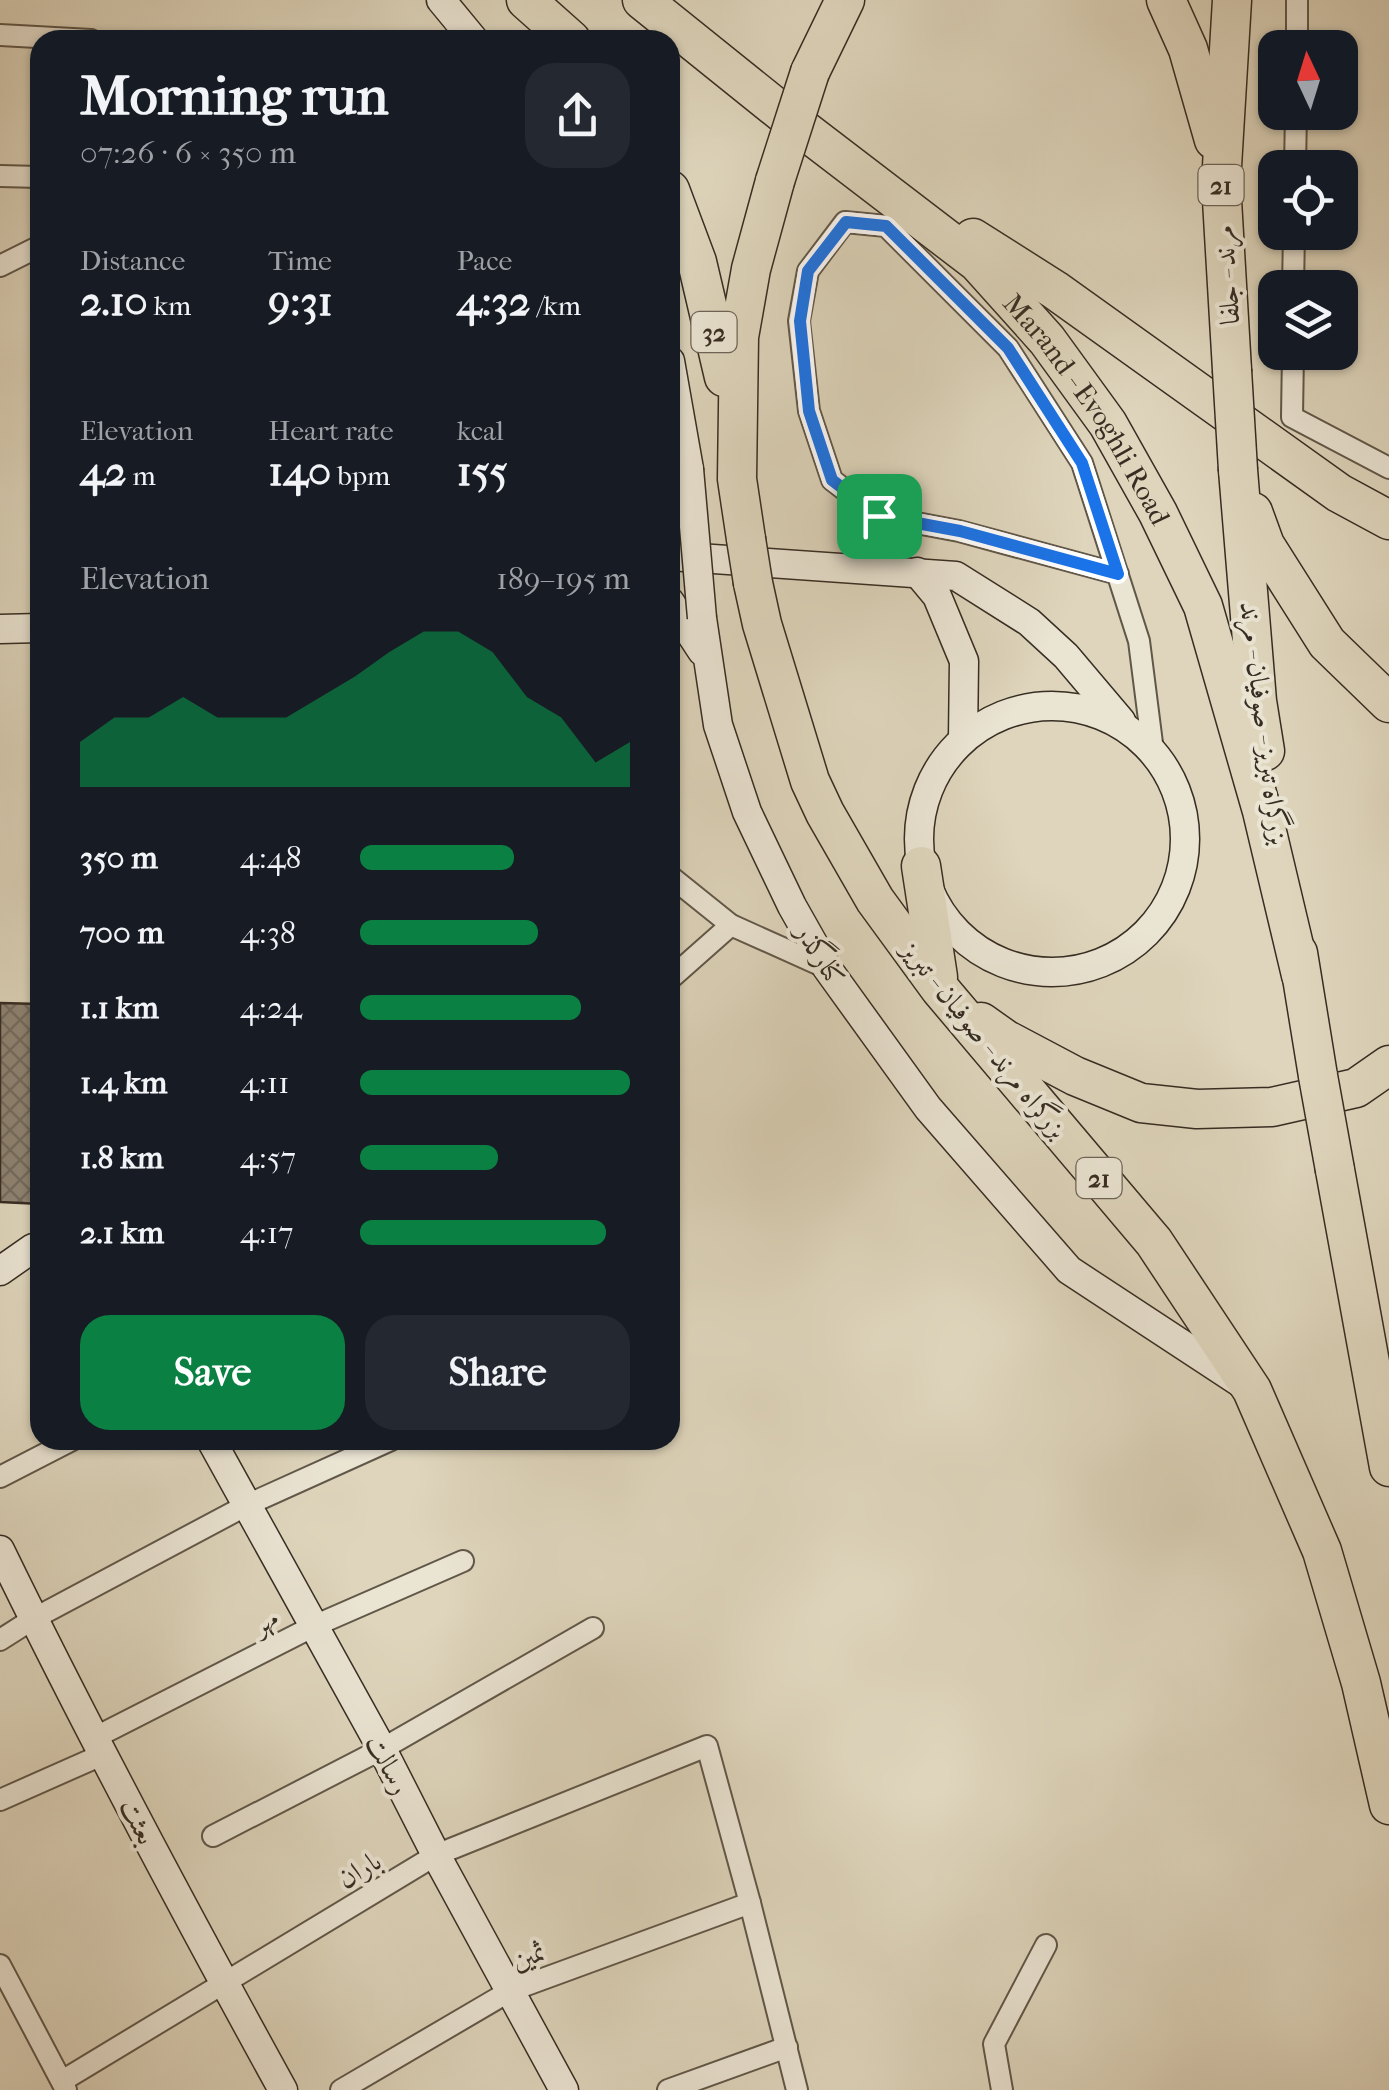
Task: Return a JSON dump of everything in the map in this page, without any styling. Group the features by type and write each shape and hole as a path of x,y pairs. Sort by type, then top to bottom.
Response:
{"highway":[{"path":"526,0 560,30"},
{"name":"Marand - Evoghli Road","path":"642,0 679,30"},
{"path":"1166,0 1188,49 1221,166"},
{"name":"مرند - جلفا","path":"1232,0 1221,166 1238,470"},
{"name":"21","path":"738,478 739,337 751,269 810,72 844,2"},
{"name":"Marand - Evoghli Road","path":"680,31 978,263 1047,340 1108,424 1158,513 1202,606 1262,811 1301,975"},
{"path":"795,123 1055,290 1339,493 1389,520"},
{"name":"32","path":"680,217 697,262 722,365 738,478"},
{"path":"1238,470 1265,545 1303,606 1327,642 1389,704"},
{"name":"بزرگراه تبریز - صوفیان - مرند","path":"1238,470 1258,702 1301,975"},
{"name":"بزرگراه مرند - صوفیان - تبریز","path":"738,478 762,624 810,781 874,900 940,989 1154,1242 1252,1390 1322,1552 1361,1683 1389,1804"},
{"path":"850,856 939,919"},
{"path":"921,866 939,919 940,989 1005,1038 1074,1076 1141,1103 1196,1109 1272,1107 1372,1085 1389,1065"},
{"name":"21","path":"1301,975 1389,1467"}],"street":[{"path":"441,0 466,30"},
{"path":"1296,30 1297,0"},
{"path":"0,35 30,37"},
{"path":"0,176 30,177"},
{"path":"1118,574 960,531 879,516 832,480 809,411 800,321 808,271 846,222 886,226 1008,348 1082,463 1140,641 1153,751"},
{"path":"0,266 30,251"},
{"path":"1292,370 1292,417 1389,468"},
{"name":"کنارگذر","path":"680,414 707,661 718,725 747,812 827,968 928,1108 1070,1270 1252,1390"},
{"path":"680,436 682,424"},
{"path":"680,557 956,576 1029,622 1066,656 1127,728 1153,751 1173,780 1184,813 1186,848 1180,882 1164,914 1141,940 1112,959 1078,970 1044,972 1009,966 978,950 939,919"},
{"path":"918,572 937,596 964,661 964,739"},
{"path":"680,616 707,661"},
{"path":"921,866 918,831 925,797 941,766 964,739 993,720 1026,708 1061,706 1096,713 1127,728"},
{"path":"680,884 731,926 827,968"},
{"path":"680,970 731,926"},
{"path":"0,1256 30,1253"},
{"path":"0,1271 30,1255"},
{"path":"0,1477 53,1450"},
{"name":"رسالت","path":"217,1450 564,2090"},
{"path":"0,1640 248,1505 369,1450"},
{"name":"بعثت","path":"0,1550 224,1984 283,2090"},
{"name":"مهر","path":"0,1800 314,1626 463,1560"},
{"path":"212,1836 382,1750 594,1628"},
{"name":"باران","path":"64,2086 436,1854 707,1746 750,1903"},
{"path":"750,1903 797,2090"},
{"name":"ثمین","path":"341,2090 510,1991 750,1903"},
{"path":"1002,2090 994,2044 1046,1944"},
{"path":"0,1965 64,2086"},
{"path":"668,2090 787,2047"}],"building":[{"path":"0,1003 30,1004 30,1204 0,1202"}],"route":[{"path":"846,222 886,226 1008,348 1082,463 1118,574 960,531 879,516 832,480 809,411 800,321 808,271 846,222"}]}
